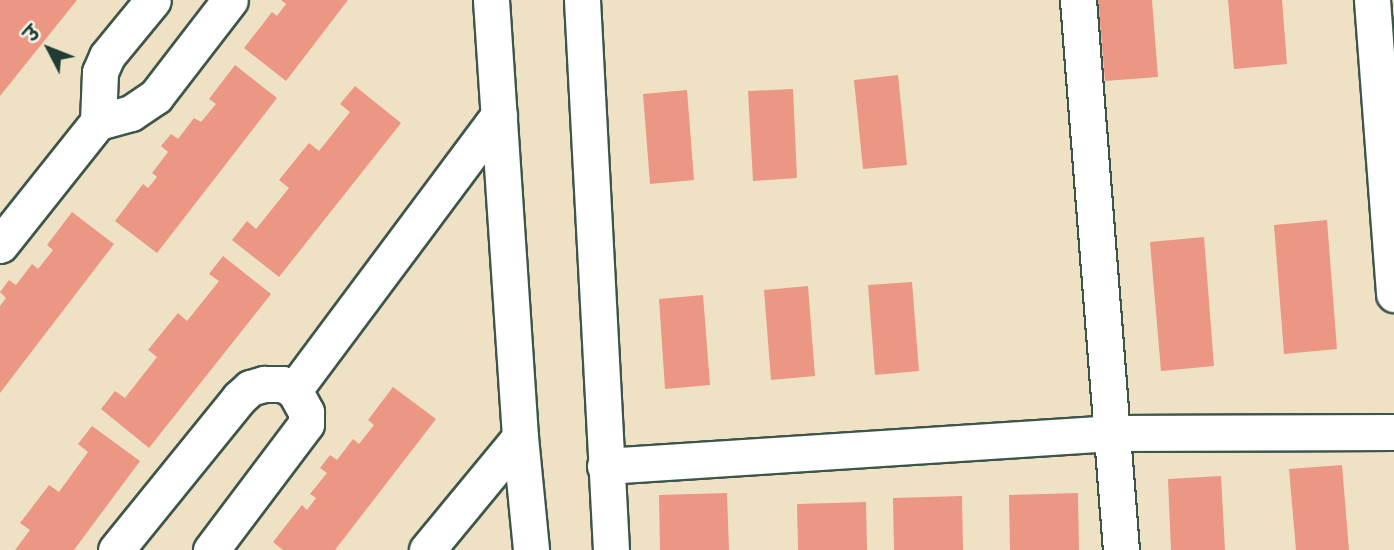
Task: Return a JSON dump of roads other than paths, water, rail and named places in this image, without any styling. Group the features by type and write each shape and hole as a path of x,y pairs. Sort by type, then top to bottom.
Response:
{"street":[{"path":"98,122 100,72 107,56 153,0"},
{"path":"0,245 98,122 131,113 156,96 230,0"},
{"path":"491,0 520,437 531,550"},
{"path":"582,0 611,550"},
{"path":"1078,0 1114,432 1121,550"},
{"path":"1372,0 1384,55 1394,294"},
{"path":"294,390 499,115"},
{"path":"116,550 239,398 250,388 264,384 282,384 294,390 306,412 306,424 211,550"},
{"path":"605,466 1114,432 1394,432"},
{"path":"427,550 520,437"}]}
